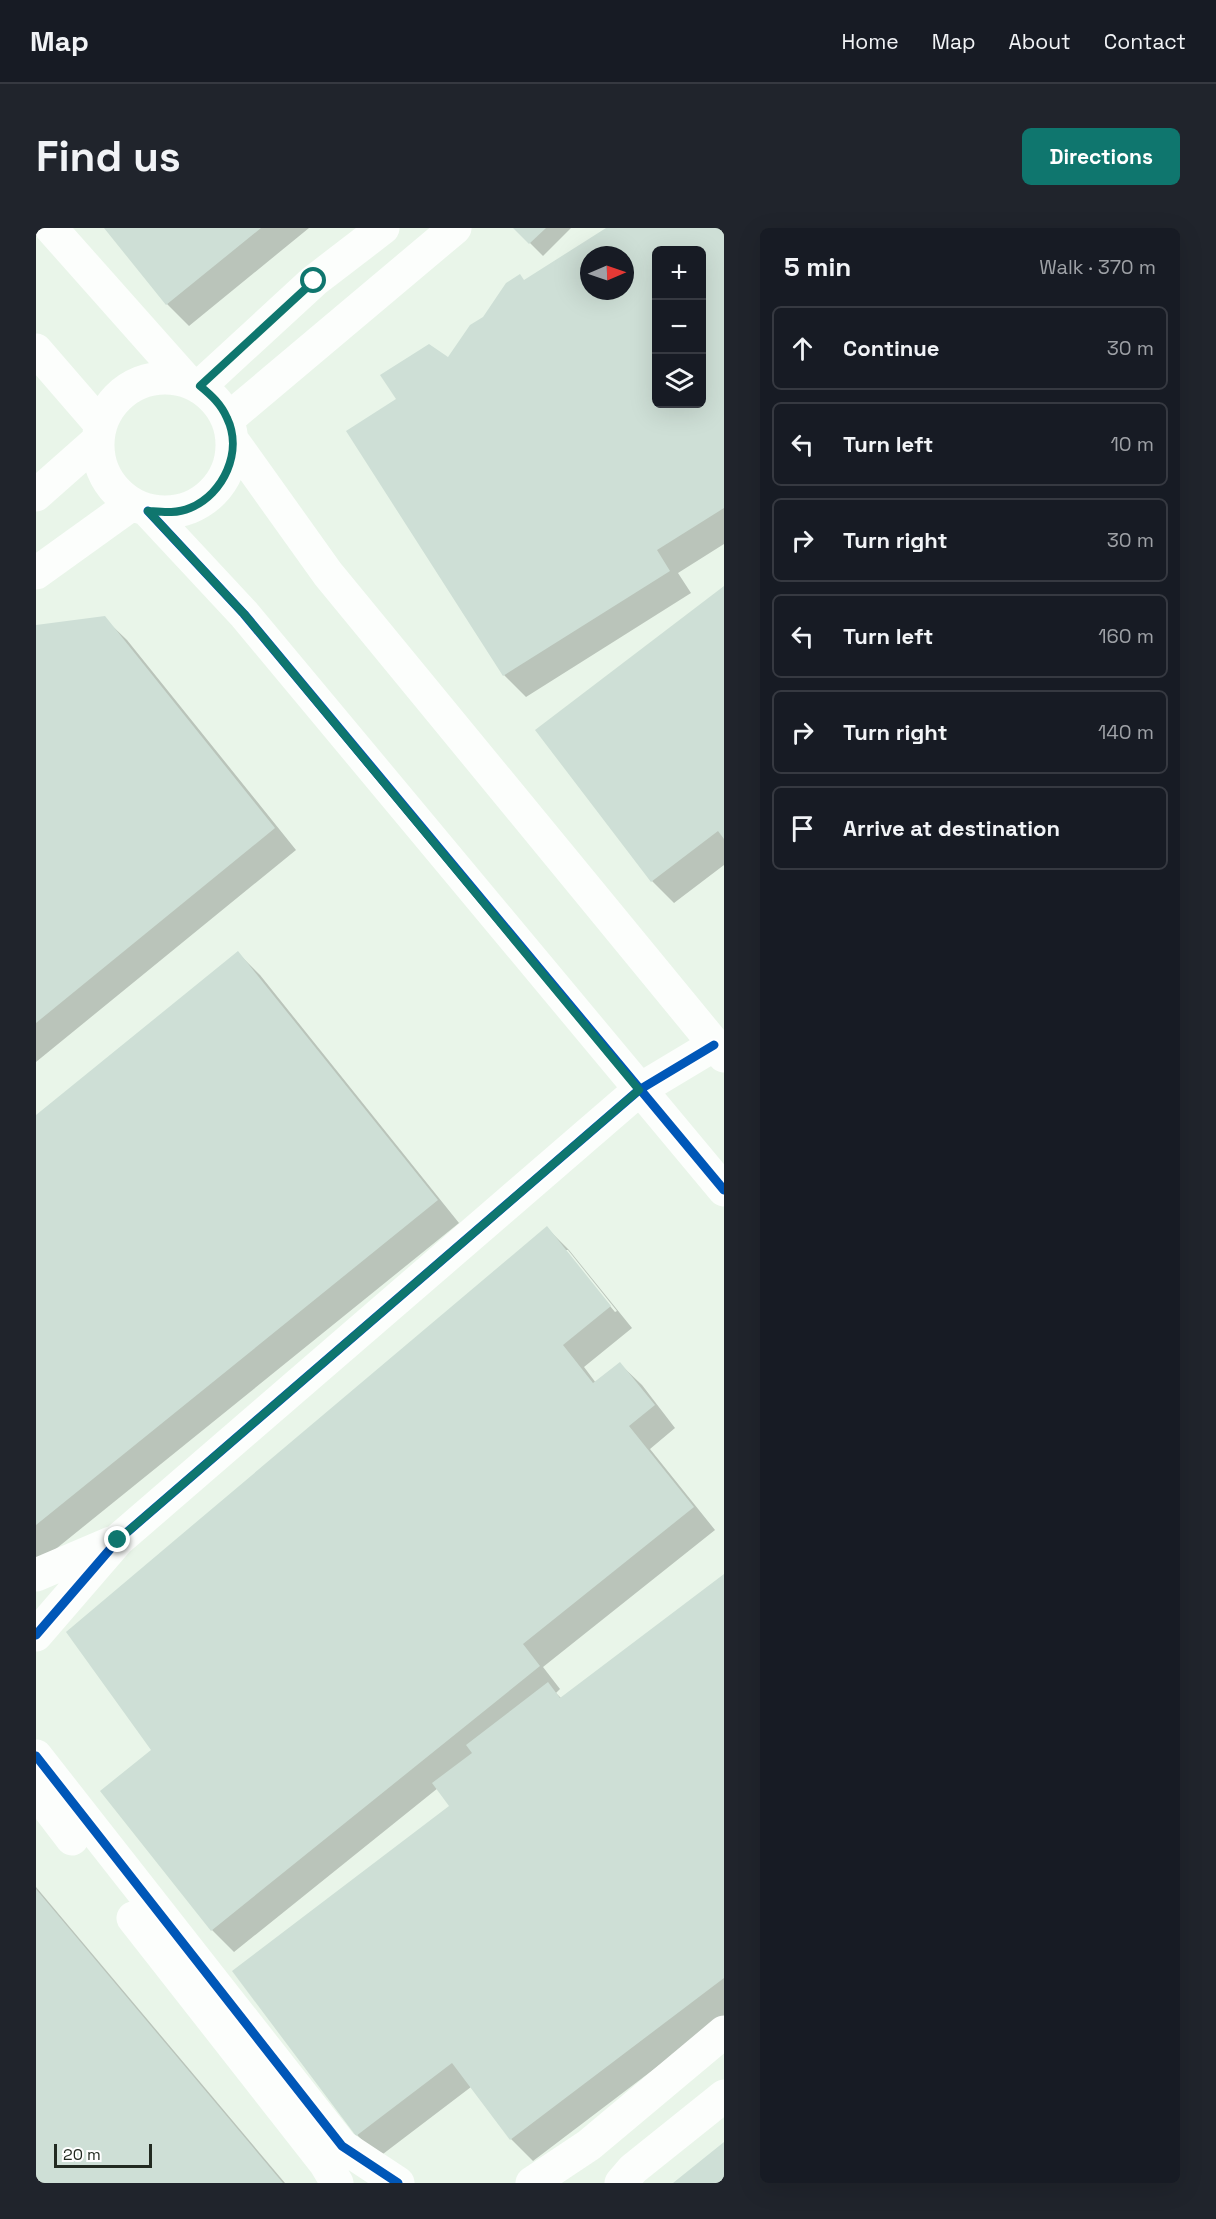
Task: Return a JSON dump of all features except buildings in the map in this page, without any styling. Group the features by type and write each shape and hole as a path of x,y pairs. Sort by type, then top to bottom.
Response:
{"street":[{"path":"36,1635 118,1540 639,1090 719,1050 328,574 230,430 216,400 193,383 51,228"},
{"path":"193,383 314,281 383,228"},
{"path":"36,573 140,508 169,513 190,508 208,498 222,482 230,463 230,430 455,228"},
{"path":"36,350 99,433"},
{"path":"193,383 165,377 144,380 126,389 110,405 99,433 99,460 106,478 117,493 140,508 251,623 724,1190"},
{"path":"36,495 99,433"},
{"path":"36,1575 118,1540"},
{"path":"36,1756 342,2146 398,2183"},
{"path":"36,1798 46,1805 325,2163 337,2183"},
{"path":"532,2183 589,2145 724,2032"},
{"path":"621,2183 633,2169 724,2096"}],"cycle path":[{"path":"148,511 244,614 724,1190"},
{"path":"36,1635 118,1540 639,1090 714,1045"},
{"path":"36,1756 342,2146 398,2183"}],"route":[{"path":"118,1540 639,1090 244,614 148,511 169,513 190,508 208,498 222,482 230,463 233,441 228,419 216,400 200,386 314,281"}]}
